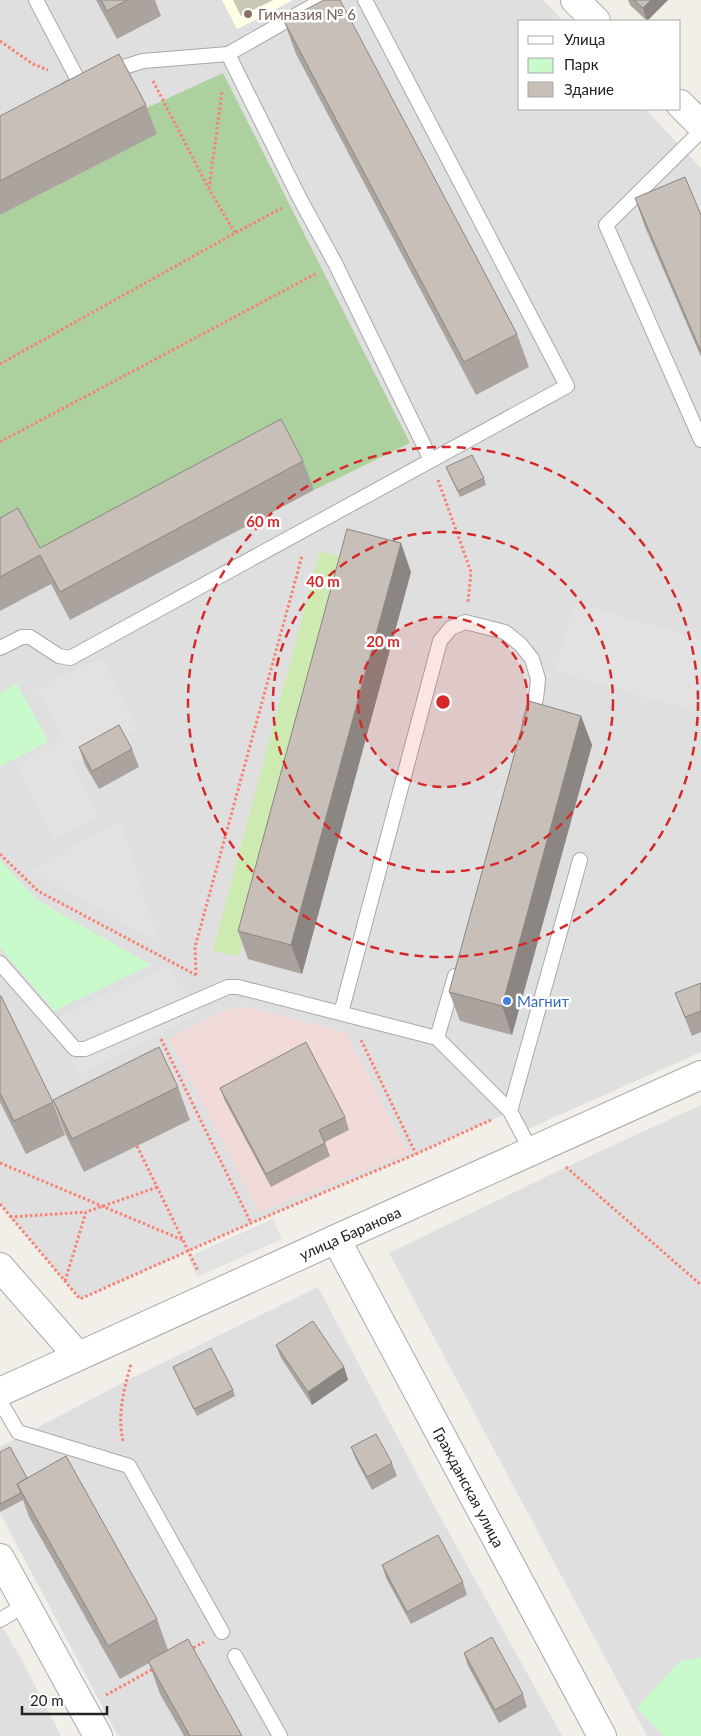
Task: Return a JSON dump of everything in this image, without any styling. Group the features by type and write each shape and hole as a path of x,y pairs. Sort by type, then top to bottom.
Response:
{"street":[{"path":"574,0 595,20"},
{"path":"681,105 701,125"},
{"name":"улица Баранова","path":"0,1392 701,1075"},
{"name":"Гражданская улица","path":"336,1239 602,1736"},
{"path":"0,1267 78,1356"},
{"path":"25,1381 39,1364 46,1350 49,1336 42,1315"},
{"path":"0,1558 24,1605 98,1736"}],"lane":[{"path":"36,0 76,78 86,78"},
{"path":"59,93 86,78 143,61 228,54 323,0"},
{"path":"0,648 25,636 30,637 59,656 70,658 567,386 365,0"},
{"path":"228,54 300,199 335,263 431,460"},
{"path":"701,131 606,225 701,440"},
{"path":"345,1014 440,641 451,628 465,622 505,632 521,645 532,659 538,679 536,699 525,737"},
{"path":"510,1111 580,860"},
{"path":"0,963 75,1049 85,1049 233,986 437,1038 510,1111 532,1151"},
{"path":"437,1038 459,963"},
{"path":"0,1401 18,1432 129,1466 222,1632"},
{"path":"0,1620 24,1605"},
{"path":"235,1656 280,1736"}],"path":[{"path":"0,41 34,64 86,78"},
{"path":"209,189 228,54"},
{"path":"143,61 209,189 235,233"},
{"path":"0,364 235,233 300,199"},
{"path":"0,442 335,263"},
{"path":"431,460 471,572 465,622"},
{"path":"196,975 195,947 310,527"},
{"path":"0,854 38,891 223,990"},
{"path":"345,1014 416,1154"},
{"path":"152,1021 251,1223"},
{"path":"0,1204 80,1299 251,1223 416,1154 510,1111"},
{"path":"137,1146 185,1241 210,1296"},
{"path":"532,1151 566,1167 701,1285"},
{"path":"0,1163 102,1208 185,1241"},
{"path":"10,1217 86,1212 158,1187"},
{"path":"65,1281 86,1212"},
{"path":"129,1466 120,1431 122,1394 132,1362"},
{"path":"187,1651 222,1632"},
{"path":"82,1708 161,1665"}],"shaded area":[{"path":"0,0 222,0 238,29 293,0 543,0 562,20 518,20 518,110 646,110 701,168 701,1052 521,1132 509,1112 80,1299 0,1204"},
{"name":"Гимназия № 6","path":"222,0 293,0 237,29"},
{"path":"233,0 273,0 241,16"},
{"path":"575,603 701,639 701,713 555,671"},
{"path":"101,657 137,729 71,763 98,816 54,839 16,764 63,740 38,689"},
{"path":"121,821 154,929 158,942 30,870"},
{"path":"167,965 200,1012 80,1075 48,1023"},
{"path":"237,1007 248,1007 345,1032 408,1153 259,1212 169,1039 227,1010"},
{"path":"701,1105 701,1736 647,1736 389,1253 566,1167"},
{"path":"273,1219 282,1239 197,1277 188,1257"},
{"path":"318,1287 433,1504 562,1736 118,1736 0,1513 0,1447 132,1378"},
{"path":"0,1623 22,1660 61,1736 0,1736"}],"green space":[{"path":"223,73 410,443 314,490 292,448 50,577 0,552 0,215 156,134 144,109"},
{"path":"320,551 345,558 239,956 213,951"},
{"path":"17,684 48,741 0,767 0,693"},
{"path":"0,860 37,900 151,965 54,1011 0,947"},
{"path":"701,1657 701,1736 664,1736 637,1708 679,1662"}],"building":[{"path":"101,0 127,0 107,11"},
{"path":"324,0 340,0 517,334 464,362 284,21"},
{"path":"634,0 651,0 643,8"},
{"path":"119,54 146,105 0,181 0,116"},
{"path":"685,177 701,215 701,352 635,198"},
{"path":"281,419 303,461 60,592 40,555 0,577 0,518 18,508 40,548"},
{"path":"472,455 484,478 458,491 446,467"},
{"path":"347,529 401,543 291,945 238,931"},
{"path":"529,701 581,716 502,1006 449,992"},
{"path":"119,725 132,749 92,771 79,747"},
{"path":"701,983 701,1011 685,1017 675,993"},
{"path":"0,996 53,1102 14,1121 0,1093"},
{"path":"306,1042 345,1117 319,1130 325,1143 266,1174 220,1088"},
{"path":"159,1047 178,1087 72,1139 53,1100"},
{"path":"313,1321 344,1367 308,1392 276,1345"},
{"path":"211,1348 233,1390 194,1409 173,1367"},
{"path":"376,1434 392,1463 367,1477 351,1447"},
{"path":"10,1447 27,1478 17,1484 21,1493 0,1504 0,1452"},
{"path":"66,1456 157,1619 108,1646 17,1484"},
{"path":"438,1535 463,1582 407,1612 382,1565"},
{"path":"492,1637 523,1694 495,1710 464,1653"},
{"path":"188,1639 242,1736 190,1736 148,1661"}],"place":[{"name":"Гимназия № 6","path":"248,14"},
{"name":"Магнит","path":"507,1001"}]}
